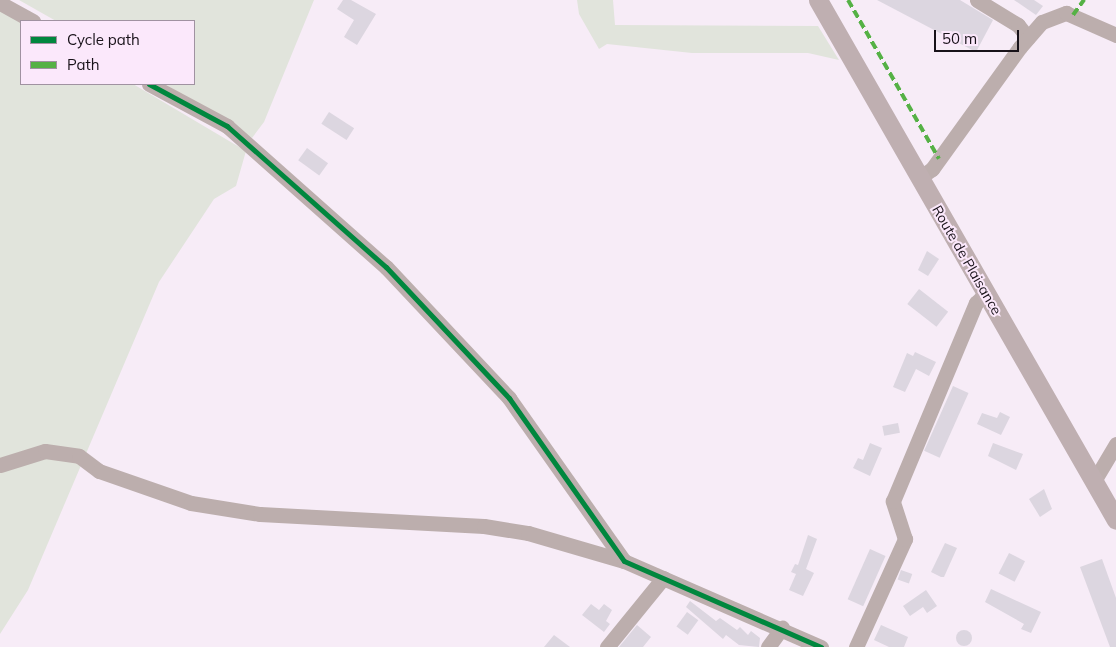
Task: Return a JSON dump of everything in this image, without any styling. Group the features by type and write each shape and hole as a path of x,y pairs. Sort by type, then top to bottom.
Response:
{"main road":[{"name":"Route de Plaisance","path":"818,0 1116,520"}],"street":[{"path":"976,0 1018,25 1028,38"},
{"path":"0,3 31,20"},
{"path":"919,178 932,169 1028,38 1042,22 1066,13 1116,35"},
{"path":"151,85 227,126 386,267 509,398 624,561"},
{"path":"856,647 905,539 893,501 976,304 986,293"},
{"path":"1094,481 1116,444"},
{"path":"0,465 45,451 79,456 99,471 191,503 260,514 484,526 528,533 624,561 782,628 821,647"},
{"path":"607,647 663,578"},
{"path":"768,647 782,628"}],"shaded area":[{"path":"19,0 314,0 264,122 252,138 167,85 195,85 195,20 54,20"},
{"path":"577,0 613,0 615,25 818,26 839,60 808,53 692,53 607,44 599,49 579,14"},
{"path":"0,4 20,20 20,85 135,85 246,151 236,186 214,199 159,282 28,590 0,634"}],"building":[{"path":"343,0 351,0 376,14 357,45 344,37 354,20 337,9"},
{"path":"877,0 960,0 993,20 976,52"},
{"path":"1014,0 1034,0 1043,6 1036,15"},
{"path":"329,112 354,128 347,140 321,124"},
{"path":"307,148 328,163 319,175 298,160"},
{"path":"927,251 939,259 928,276 918,270"},
{"path":"919,289 948,312 936,327 907,304"},
{"path":"915,352 936,362 929,376 916,369 905,392 893,387 907,353 913,356"},
{"path":"953,386 969,393 940,458 924,451"},
{"path":"1000,412 1010,417 1001,435 977,424 982,413 997,418"},
{"path":"898,423 900,433 884,436 882,426"},
{"path":"870,443 882,448 870,476 853,468 858,458 863,460"},
{"path":"993,443 1023,454 1016,470 988,456"},
{"path":"1044,489 1052,509 1040,517 1029,499"},
{"path":"808,535 817,539 806,569 814,573 803,596 789,590 796,574 791,572 795,564 798,565"},
{"path":"945,543 957,548 944,577 941,577 931,572"},
{"path":"870,549 886,556 863,606 848,599"},
{"path":"1009,553 1025,561 1015,582 999,573"},
{"path":"1102,559 1116,598 1116,647 1110,647 1080,567"},
{"path":"901,570 912,574 909,584 898,579"},
{"path":"991,589 1041,612 1031,633 1021,629 1024,624 985,602"},
{"path":"926,590 937,606 927,613 923,607 910,616 903,606"},
{"path":"690,601 716,621 720,618 737,630 740,627 748,635 751,631 760,638 759,647 739,645 726,635 723,639 686,607"},
{"path":"591,604 599,610 604,604 612,610 606,621 610,624 604,632 582,615"},
{"path":"687,612 698,620 688,635 676,627"},
{"path":"637,625 651,637 643,647 619,647"},
{"path":"881,625 908,637 904,647 889,647 874,640"},
{"path":"964,630 972,638 964,646 956,638"},
{"path":"554,635 570,647 544,647"}],"marked path":[{"path":"848,0 939,159"},
{"path":"1073,15 1084,0"}],"cycle path":[{"path":"151,85 227,126 386,267 509,398 624,561 821,647"}]}
